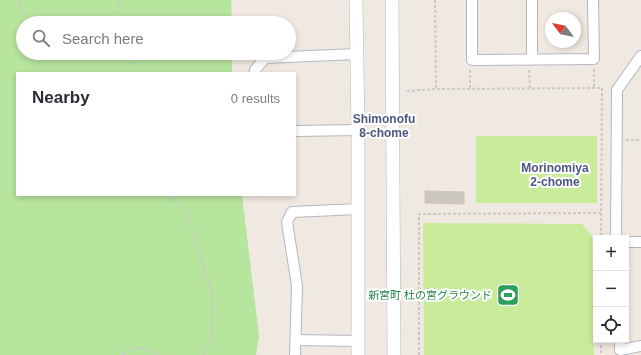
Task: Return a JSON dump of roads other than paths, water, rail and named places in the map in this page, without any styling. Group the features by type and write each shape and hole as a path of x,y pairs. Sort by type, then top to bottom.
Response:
{"street":[{"path":"356,0 358,130 358,355"},
{"path":"392,0 394,355"},
{"path":"472,0 472,60 594,59 593,0"},
{"path":"530,59 532,0"},
{"path":"296,57 357,54"},
{"path":"616,235 617,90 641,56"},
{"path":"255,72 263,60"},
{"path":"296,131 358,130"},
{"path":"295,355 297,286 287,222 292,212 358,209"},
{"path":"629,242 641,242"},
{"path":"296,340 358,341"},
{"path":"620,343 620,350 641,346"}],"place":[{"name":"新宮町 杜の宮グラウンド","path":"508,295"}],"district":[{"name":"Shimonofu 8-chome","path":"384,126"},
{"name":"Morinomiya 2-chome","path":"555,175"}]}
